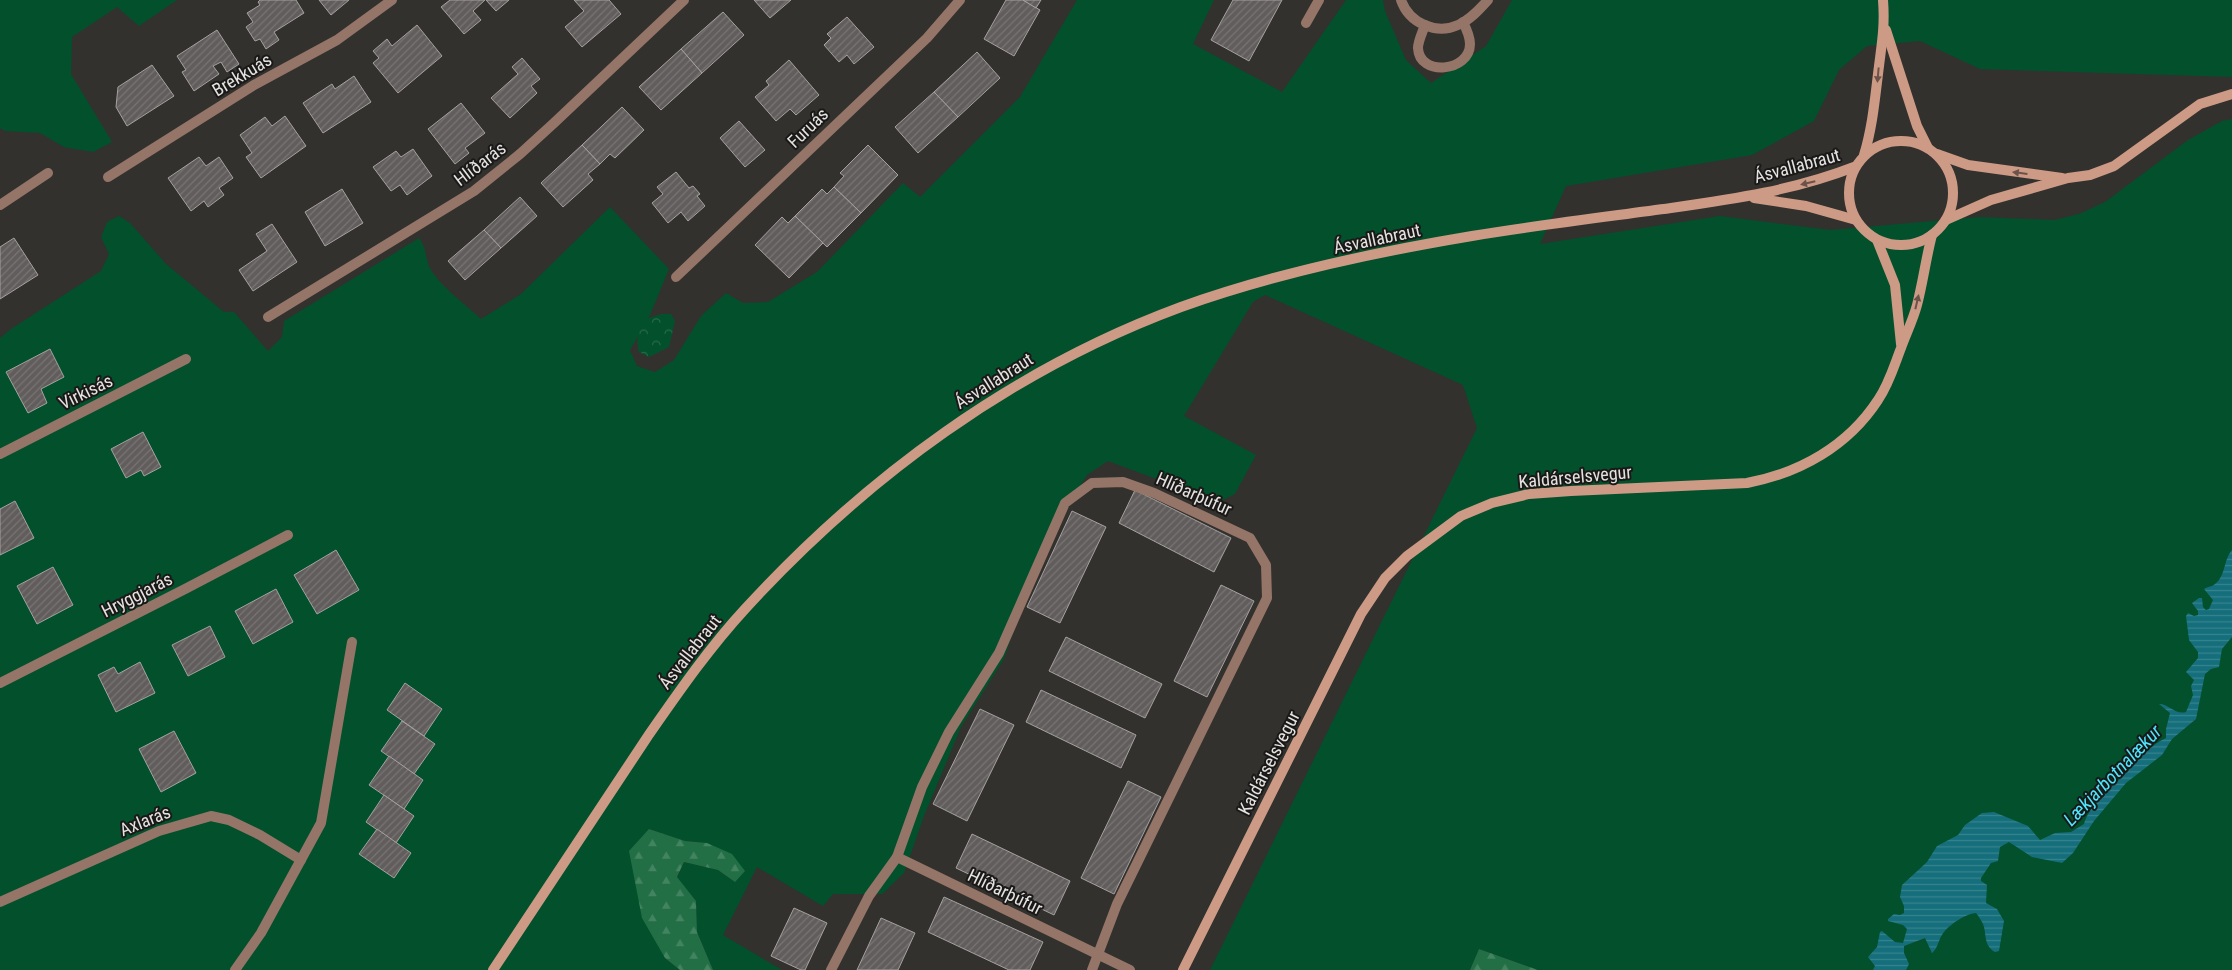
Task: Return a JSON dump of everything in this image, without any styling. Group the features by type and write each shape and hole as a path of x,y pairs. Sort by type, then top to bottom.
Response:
{"main road":[{"path":"1864,155 1872,129 1885,27 1883,0"},
{"path":"1885,27 1917,126 1932,151 1945,165 1951,178 1953,192 1952,207 1946,220 1932,235 1912,245 1897,246 1877,240 1860,226 1848,198 1849,182 1854,167 1864,155 1876,146 1891,141 1907,140 1922,145 1932,151 1968,165 2068,178"},
{"path":"1946,220 1991,200 2068,178 2090,175 2114,166 2200,104 2232,94"},
{"name":"Ásvallabraut","path":"493,970 673,700 744,611 835,518 931,441 995,398 1058,361 1116,334 1182,307 1264,281 1390,251 1472,236 1748,197 1817,181 1854,167"},
{"name":"Ásvallabraut","path":"1748,197 1806,206 1856,220"},
{"name":"Kaldárselsvegur","path":"1183,970 1362,614 1385,578 1407,556 1461,516 1492,503 1529,494 1747,483 1775,478 1808,464 1836,445 1862,420 1894,371 1917,305 1932,235"},
{"name":"Kaldárselsvegur","path":"1877,240 1895,285 1901,348"}],"street":[{"name":"Brekkuás","path":"108,176 254,85 336,40 392,0"},
{"name":"Hlíðarás","path":"268,317 474,191 554,123 684,0"},
{"name":"Furuás","path":"676,277 927,38 960,0"},
{"path":"1306,23 1319,0"},
{"path":"1401,0 1412,18 1425,25 1448,28 1464,22 1488,0"},
{"path":"1425,25 1418,47 1420,56 1426,62 1442,69 1452,67 1463,60 1468,52 1470,44 1464,22"},
{"path":"0,205 48,173"},
{"name":"Virkisás","path":"0,454 186,359"},
{"name":"Hlíðarþúfur","path":"831,970 870,896 896,857 922,787 949,732 999,654 1065,503 1092,483 1123,482 1154,493 1250,538 1266,565 1267,598 1117,904 1099,956 1092,970"},
{"name":"Hryggjarás","path":"0,683 288,535"},
{"path":"235,970 261,933 321,823 352,642"},
{"name":"Axlarás","path":"0,902 159,831 211,816 228,820 260,835 301,860"},
{"name":"Hlíðarþúfur","path":"896,857 1130,970"}],"green space":[{"path":"0,0 177,0 139,26 117,7 72,37 71,74 112,142 93,152 64,147 40,133 5,131 0,128"},
{"path":"1077,0 1214,0 1193,44 1282,92 1346,0 1383,0 1385,11 1406,60 1431,83 1486,46 1512,0 2232,0 2232,77 1980,69 1920,41 1867,46 1839,70 1814,121 1752,155 1566,186 1540,244 1720,216 1830,230 1979,217 2054,220 2079,214 2105,202 2188,140 2222,121 2232,119 2232,970 1538,970 1479,949 1470,970 1210,970 1477,428 1463,385 1265,295 1253,302 1184,416 1256,455 1235,494 1218,502 1108,461 1087,475 1061,517 1031,579 1004,659 961,727 924,816 904,873 882,894 833,894 823,906 757,867 723,935 782,970 713,970 697,932 696,901 677,878 684,862 718,870 735,882 707,843 685,841 649,829 665,958 680,970 0,970 0,338 101,271 109,254 101,237 107,222 119,216 130,223 166,264 224,312 234,312 268,351 282,337 284,321 419,238 424,246 428,264 433,273 449,291 481,319 521,294 610,207 669,269 650,315 630,350 637,366 655,372 674,360 701,316 726,293 743,303 768,302 817,272 903,183 920,197 1020,97"},
{"path":"661,314 671,314 675,321 669,347 649,357 639,352 637,340 639,331 645,320"},
{"path":"649,829 685,841 707,843 732,854 745,871 735,882 718,870 684,862 677,877 696,901 697,932 713,970 680,970 665,958 642,918 629,851"},
{"path":"1479,949 1538,970 1470,970"}],"water":[{"path":"2232,550 2232,637 2222,649 2219,667 2211,669 2205,674 2196,719 2172,739 2162,755 2126,783 2094,821 2073,853 2062,863 2032,857 2009,842 2000,847 1998,861 1991,863 1981,878 1981,881 1987,885 1986,903 1997,909 2004,921 1999,951 1995,952 1989,946 1983,924 1976,913 1962,918 1948,927 1932,953 1925,938 1904,946 1904,953 1909,964 1906,970 1873,970 1875,966 1868,957 1877,947 1880,932 1882,931 1895,942 1903,943 1907,929 1903,925 1888,921 1888,919 1894,914 1900,915 1904,913 1904,906 1900,897 1902,885 1927,862 1937,846 1958,835 1965,825 1982,813 1994,812 2028,826 2040,840 2055,833 2071,832 2084,824 2095,804 2143,755 2166,738 2170,713 2159,704 2182,713 2186,712 2193,695 2191,686 2194,680 2186,672 2198,658 2198,652 2189,640 2186,616 2188,613 2194,616 2198,615 2198,611 2192,603 2199,598 2202,598 2203,607 2206,610 2209,609 2213,600 2204,589 2217,583 2220,579"}],"building":[{"path":"260,0 296,0 304,13 274,32 279,40 266,49 260,39 255,41 246,27 253,22 247,13 260,5 258,2"},
{"path":"319,0 349,0 331,15"},
{"path":"450,0 485,0 473,11 481,20 464,34 441,7"},
{"path":"486,0 509,0 496,11"},
{"path":"574,0 609,0 621,14 582,47 565,27 584,11"},
{"path":"754,0 791,0 770,18"},
{"path":"1006,0 1023,0 1040,10 1014,56 984,39"},
{"path":"1023,0 1041,0 1036,8"},
{"path":"1233,0 1282,0 1249,61 1211,40"},
{"path":"723,12 744,35 702,73 681,49"},
{"path":"847,17 874,47 854,64 847,55 839,62 824,45 831,38 827,34"},
{"path":"417,25 442,56 398,93 373,63 379,58 373,51 387,39 392,46"},
{"path":"217,30 239,64 227,72 221,62 213,66 219,74 194,91 182,72 186,70 177,56"},
{"path":"681,49 702,73 661,110 639,87"},
{"path":"977,52 1000,78 958,117 934,92"},
{"path":"522,58 540,79 531,86 537,93 510,118 491,98 518,74 512,67"},
{"path":"789,60 819,95 796,115 790,109 776,121 755,97 769,85 766,81"},
{"path":"152,65 174,96 127,126 116,107 118,87"},
{"path":"354,76 371,102 323,133 303,103 332,84 335,89"},
{"path":"934,92 958,117 918,153 895,127"},
{"path":"461,103 485,133 465,148 469,153 455,164 428,129"},
{"path":"622,107 644,130 615,158 610,154 600,164 582,145"},
{"path":"285,116 306,146 261,178 246,157 252,153 240,135 265,117 272,126"},
{"path":"739,121 765,150 745,167 720,138"},
{"path":"582,145 600,164 588,174 593,180 563,207 541,183"},
{"path":"868,145 898,175 861,213 834,187 844,176 840,173"},
{"path":"413,149 432,176 407,195 400,185 391,191 373,167 396,151 401,157"},
{"path":"199,157 206,166 219,157 233,178 219,188 224,195 208,207 204,201 191,211 168,178"},
{"path":"676,172 689,188 693,186 700,194 697,196 705,206 688,221 681,212 668,223 652,203 663,194 657,187"},
{"path":"834,187 861,213 827,247 795,216 822,189 827,194"},
{"path":"342,189 363,223 325,246 305,212"},
{"path":"520,197 537,216 501,248 484,230"},
{"path":"795,216 823,243 789,278 755,245 782,217 788,223"},
{"path":"272,224 297,262 253,291 239,270 267,251 256,234"},
{"path":"484,230 501,248 465,280 448,261"},
{"path":"14,238 38,275 0,299 0,247"},
{"path":"50,349 64,377 41,389 47,403 28,413 6,372"},
{"path":"143,432 161,467 144,476 141,470 126,478 111,449"},
{"path":"1135,490 1231,538 1214,572 1119,523"},
{"path":"15,501 34,538 0,555 0,509"},
{"path":"1072,511 1106,527 1060,623 1027,607"},
{"path":"336,550 359,590 317,614 294,575"},
{"path":"53,567 73,605 37,624 17,586"},
{"path":"1221,585 1254,601 1207,697 1174,681"},
{"path":"276,589 293,622 253,644 235,611"},
{"path":"210,626 225,657 188,676 172,645"},
{"path":"1066,637 1162,684 1145,718 1049,671"},
{"path":"140,662 155,693 116,712 98,675 114,667 118,674"},
{"path":"405,683 442,709 424,736 387,710"},
{"path":"1041,690 1136,735 1121,768 1026,722"},
{"path":"980,709 1014,725 967,821 933,804"},
{"path":"402,721 435,744 414,774 381,751"},
{"path":"174,731 196,773 161,792 139,749"},
{"path":"389,756 423,780 404,809 369,785"},
{"path":"1128,781 1161,797 1114,894 1081,878"},
{"path":"384,795 414,816 396,843 366,822"},
{"path":"377,829 411,853 394,878 359,854"},
{"path":"972,834 1070,881 1054,915 956,868"},
{"path":"944,897 1043,942 1030,970 1009,970 928,932"},
{"path":"794,908 827,923 805,970 801,970 771,956"},
{"path":"881,918 915,933 898,970 857,970"}],"water label":[{"name":"Lækjarbotnalækur","path":"2112,775"}]}
